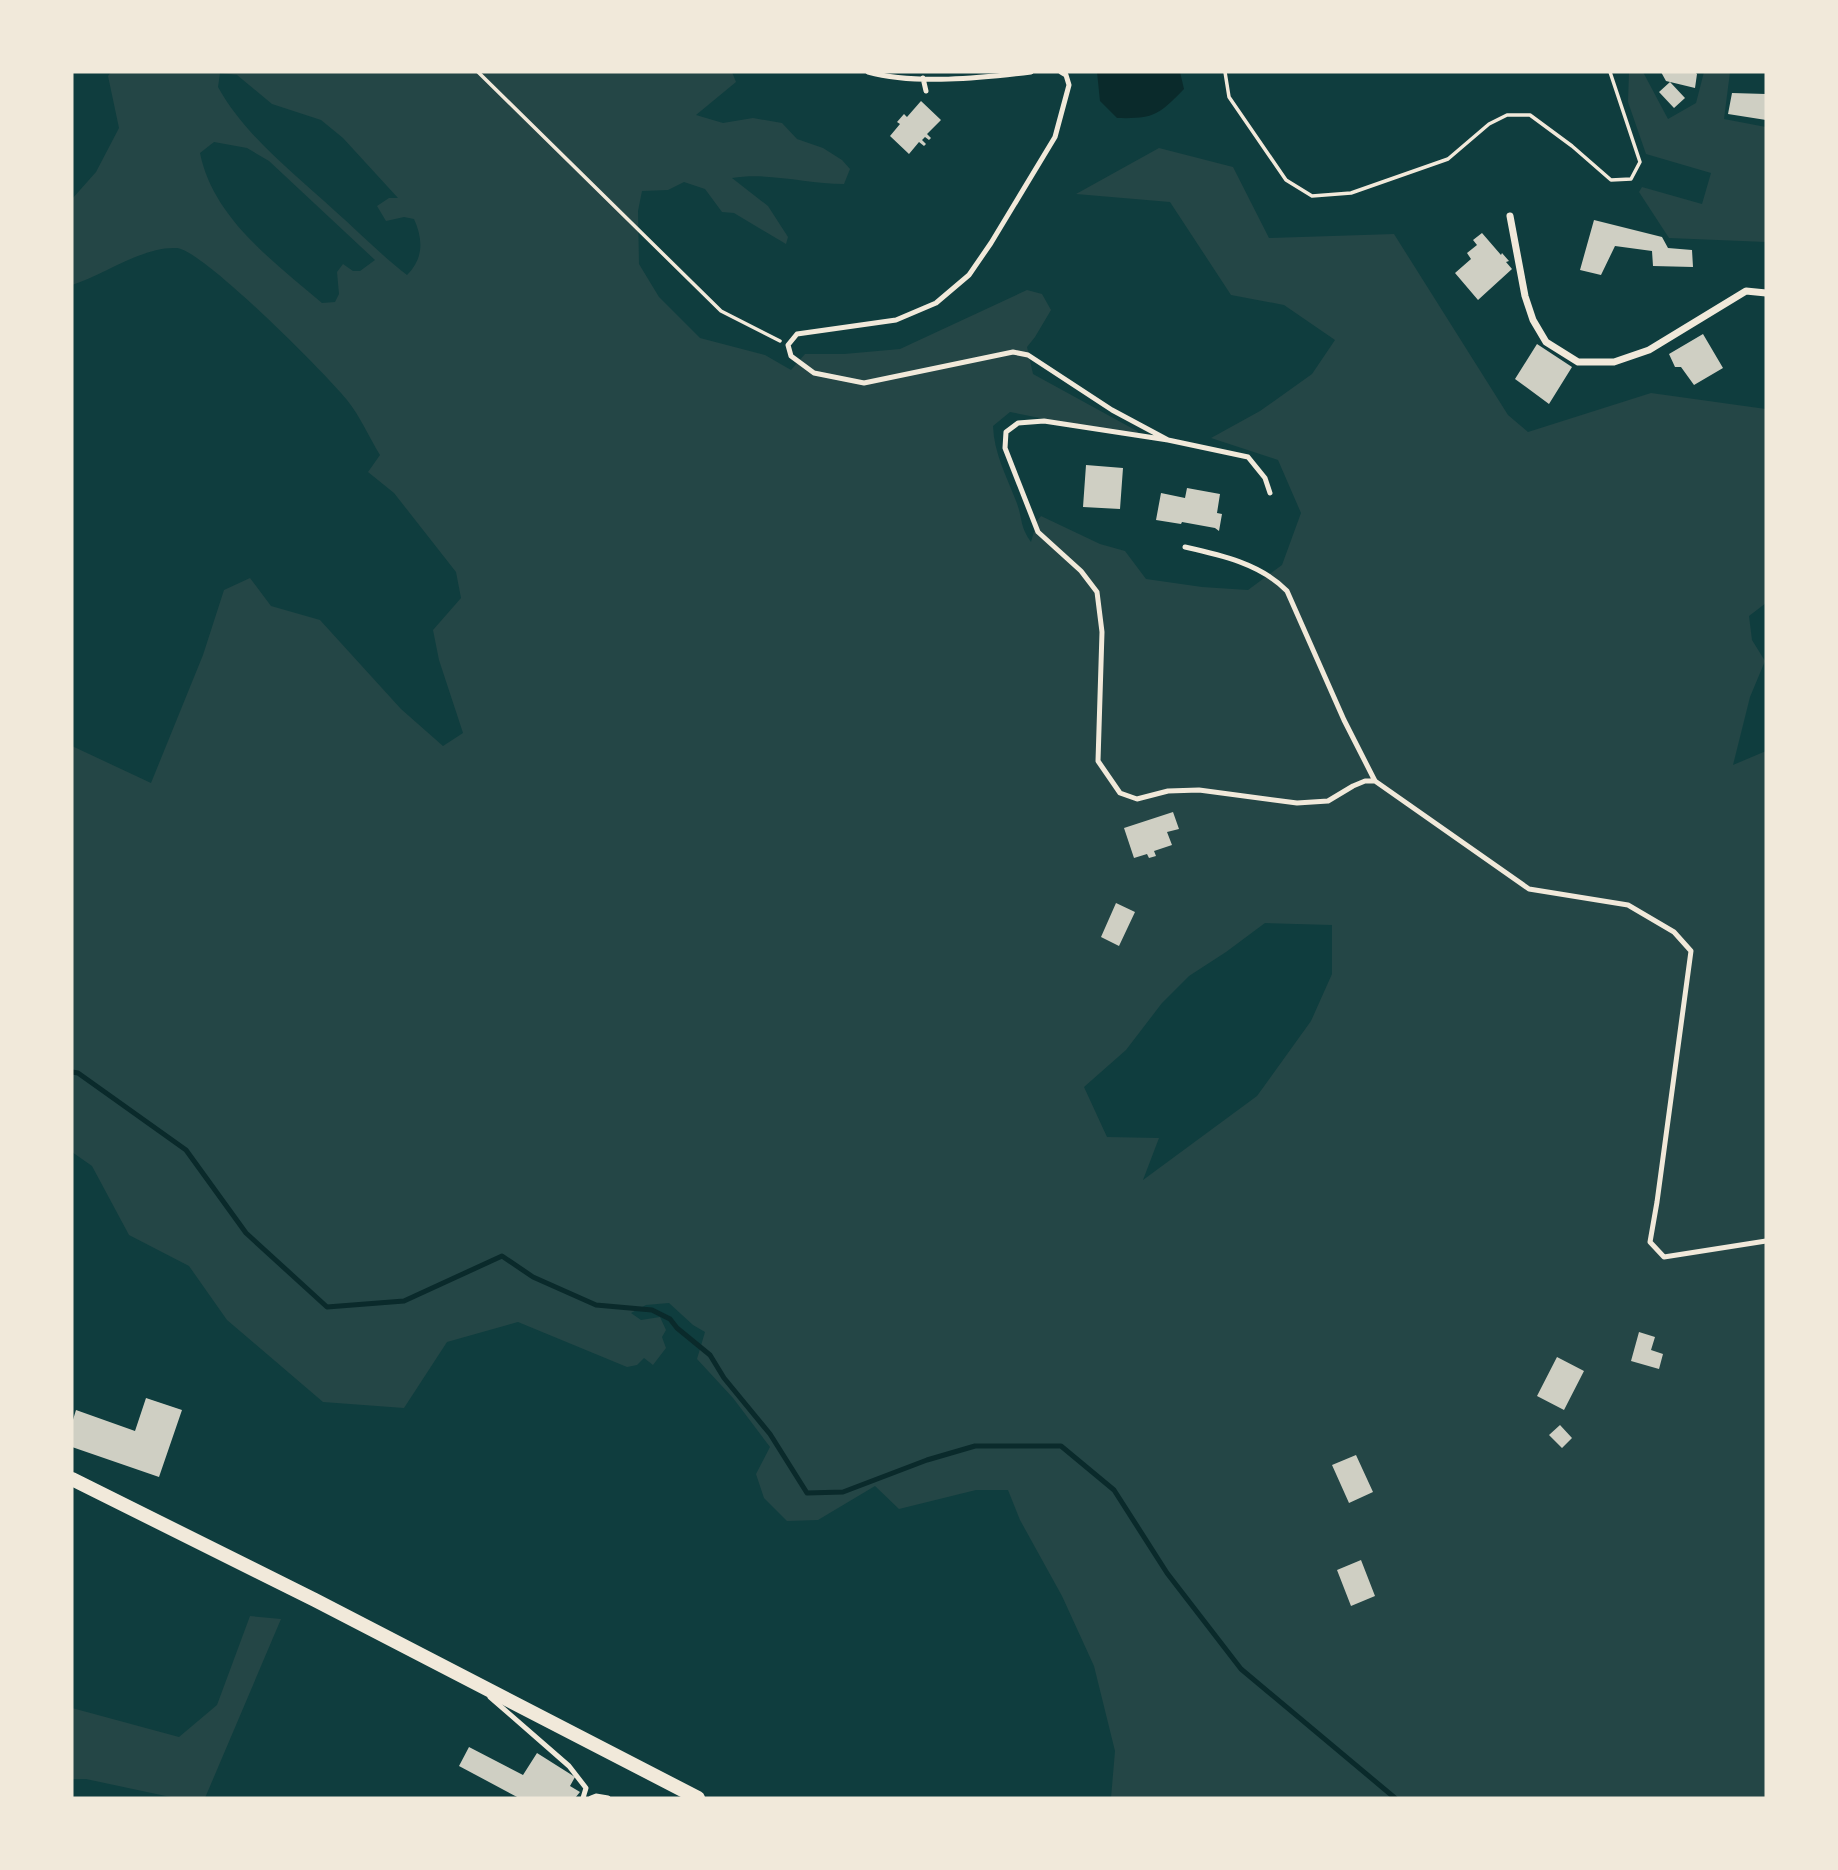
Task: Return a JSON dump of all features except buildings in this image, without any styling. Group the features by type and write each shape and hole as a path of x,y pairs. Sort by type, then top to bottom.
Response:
{"main road":[{"path":"72,1479 698,1798"}],"street":[{"path":"1510,216 1525,296 1533,320 1546,342 1578,362 1614,362 1649,350 1746,291 1766,293"}],"lane":[{"path":"867,72 892,78 988,77 1031,72"},
{"path":"1061,72 1066,75 1069,85 1055,137 969,275 936,303 896,320 797,334 788,345 791,356 814,373 864,383 1013,352 1028,355 1112,410 1168,440"},
{"path":"923,78 926,91"},
{"path":"1270,494 1265,478 1248,457 1168,440 1044,421 1018,423 1006,432 1005,448 1038,532 1081,570 1097,593 1102,632 1098,761 1120,793 1137,799 1168,792 1199,790 1297,803 1328,801 1365,781 1375,781"},
{"path":"1185,547 1230,558 1276,580 1287,591 1343,720 1375,781 1529,889 1628,905 1674,932 1691,951 1650,1242 1664,1257 1766,1241"},
{"path":"477,1684 522,1727 569,1766 586,1788 583,1798"},
{"path":"590,1798 608,1798"}],"path":[{"path":"478,72 721,311 788,345"},
{"path":"1225,72 1229,97 1286,180 1312,196 1351,193 1448,159 1489,124 1507,116 1530,115 1572,146 1611,180 1631,179 1640,162 1610,72"}],"shaded area":[{"path":"111,72 732,72 736,82 696,115 723,123 753,118 782,123 797,139 823,148 842,160 850,169 844,184 760,176 732,178 768,206 788,237 786,244 734,213 722,212 705,189 684,182 668,190 642,191 638,211 639,264 659,297 700,338 765,355 791,370 805,354 900,349 1027,290 1042,294 1051,310 1027,347 1033,374 1139,434 1136,437 1010,412 993,426 994,436 1023,526 1031,542 1041,516 1100,544 1125,551 1146,579 1248,590 1282,565 1301,513 1278,460 1211,438 1260,411 1312,374 1335,340 1284,305 1231,295 1170,202 1076,194 1159,148 1233,167 1269,238 1394,234 1508,415 1528,432 1651,393 1766,409 1766,603 1749,616 1752,640 1765,661 1750,697 1733,765 1766,751 1766,1798 1111,1798 1115,1751 1094,1666 1062,1596 1020,1520 1008,1490 976,1490 899,1509 875,1486 818,1520 787,1521 764,1498 756,1474 770,1447 733,1398 697,1359 705,1332 669,1303 646,1305 631,1313 641,1320 660,1317 666,1330 662,1337 666,1348 653,1365 644,1358 637,1365 627,1367 518,1322 447,1342 404,1408 323,1402 227,1320 189,1266 129,1235 92,1166 72,1152 72,746 151,783 203,655 224,590 250,578 271,606 320,620 401,709 443,746 463,733 439,660 433,630 461,598 456,572 394,493 368,472 380,455 347,400 291,341 212,269 177,248 164,249 137,256 72,285 72,199 96,172 119,128 108,76","holes":["220,73 237,75 272,104 321,120 343,138 398,198 389,198 377,206 386,221 404,217 414,219 420,248 417,262 407,275 256,138 218,87","214,142 247,148 269,161 375,260 360,271 353,271 343,264 337,272 339,294 335,302 322,303 266,255 232,218 207,176 200,153","1265,923 1332,925 1332,974 1311,1021 1257,1096 1143,1180 1159,1138 1107,1137 1084,1087 1126,1050 1162,1003 1189,976"]},
{"path":"1097,72 1180,72 1184,89 1155,114 1139,118 1117,118 1100,101"},
{"path":"1629,72 1643,72 1668,119 1696,103 1704,72 1730,72 1724,119 1766,127 1766,242 1669,238 1639,192 1642,187 1702,204 1711,173 1646,154 1628,102"},
{"path":"250,1616 281,1619 205,1798 175,1798 86,1779 72,1779 72,1708 179,1737 217,1705"}],"waterway":[{"path":"72,1072 78,1073 186,1150 246,1233 327,1307 404,1301 502,1256 533,1277 596,1305 652,1310 670,1319 710,1355 724,1378 770,1434 807,1493 843,1492 927,1460 975,1446 1061,1446 1114,1490 1167,1573 1241,1669 1395,1798"}]}
